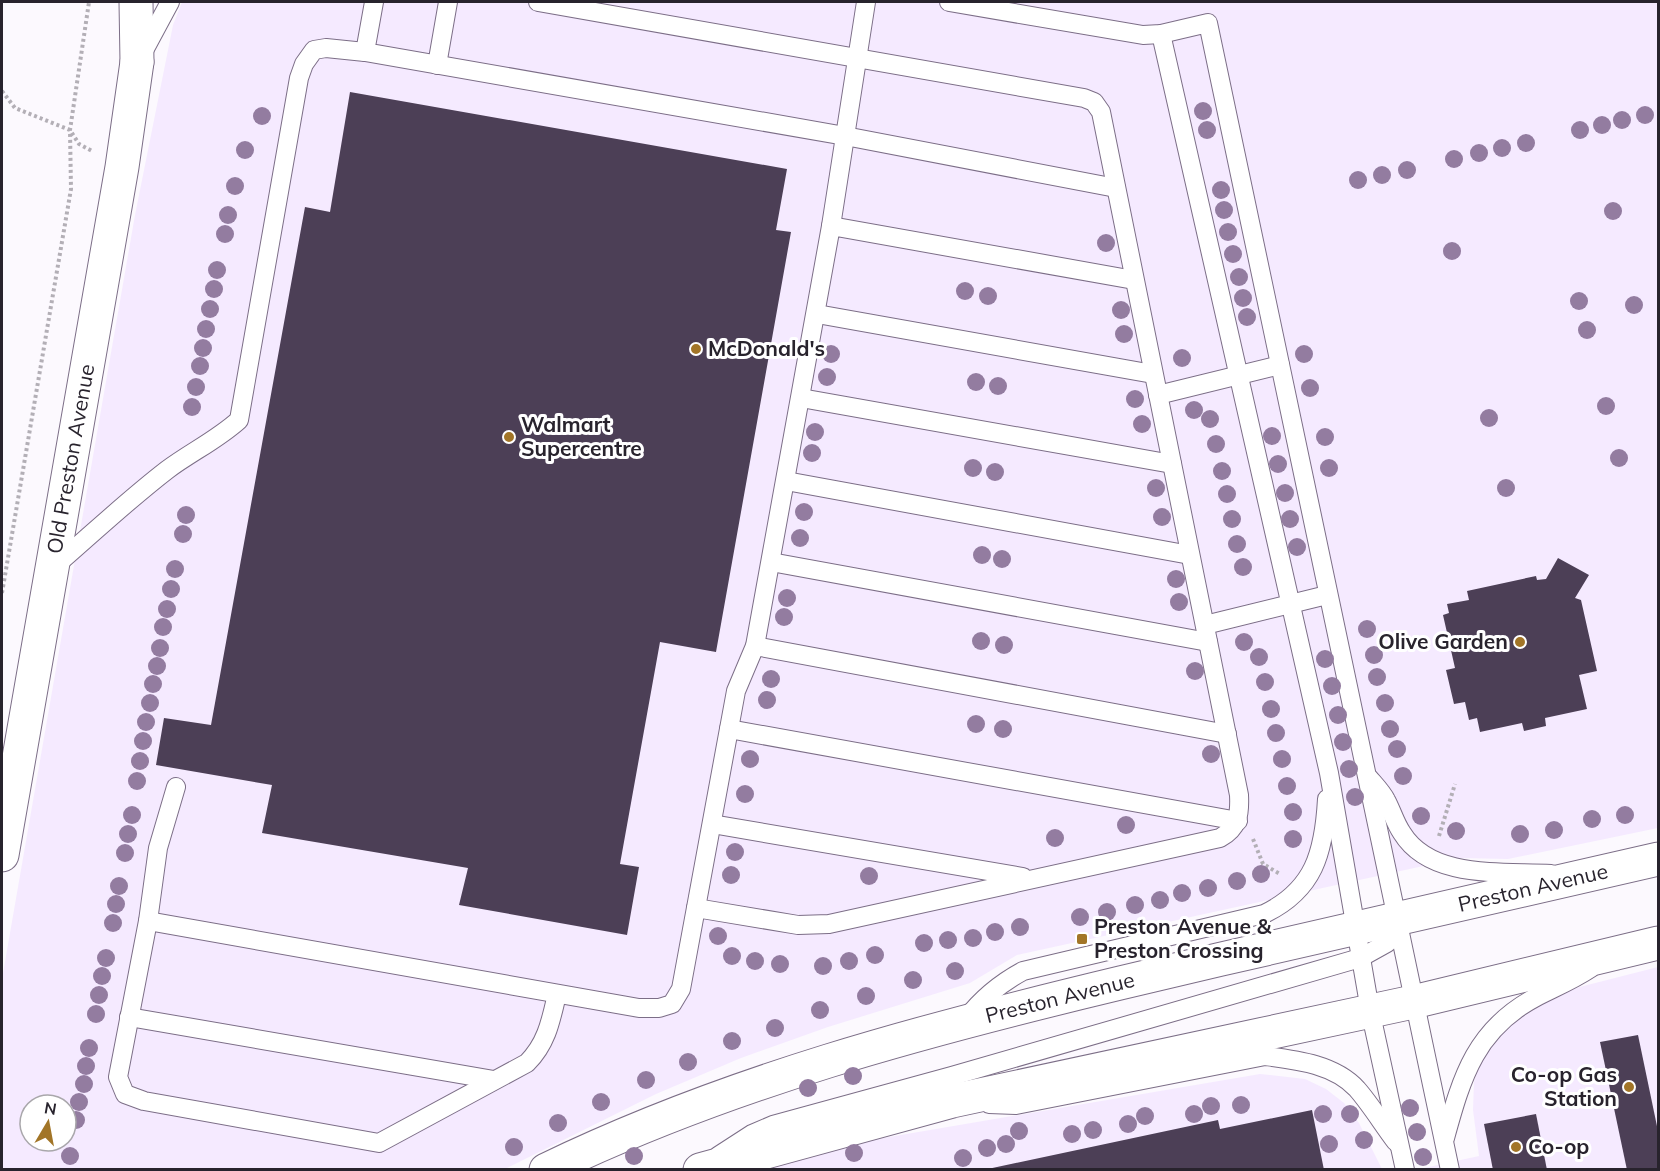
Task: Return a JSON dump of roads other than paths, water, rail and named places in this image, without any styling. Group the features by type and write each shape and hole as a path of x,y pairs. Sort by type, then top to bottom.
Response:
{"main road":[{"name":"Old Preston Avenue","path":"2,855 122,167 137,62 136,2"},
{"name":"Preston Avenue","path":"546,1170 608,1141 754,1085 964,1021 1358,943 1397,920 1659,859"},
{"path":"701,1169 952,1101 1413,1002 1659,943"}],"lane":[{"path":"137,62 152,2"},
{"path":"137,62 170,2"},
{"path":"365,52 374,2"},
{"path":"437,65 448,2"},
{"path":"538,2 858,57 1084,98 1094,102 1101,112 1239,795 1238,821 1231,832 1220,838 814,925 696,908"},
{"path":"148,921 639,1008 659,1008 672,1004 681,988 736,691 755,646 817,314 866,2"},
{"path":"949,2 1122,32 1161,34 1208,23 1327,596 1450,1170"},
{"path":"1161,34 1329,773 1370,1010 1405,1170"},
{"path":"51,570 137,493 195,451 223,434 239,420 299,78 304,64 314,50 326,48 365,52 845,136 1116,188"},
{"path":"831,226 1134,279"},
{"path":"817,314 1154,374"},
{"path":"1158,395 1280,365"},
{"path":"801,398 1172,464"},
{"path":"786,481 1190,555"},
{"path":"771,562 1206,634 1327,596"},
{"path":"755,646 1227,734"},
{"path":"729,729 1238,821"},
{"path":"964,1021 981,1000 1000,984 1023,971 1264,914 1286,903 1306,883 1316,862 1327,808 1329,773"},
{"path":"1367,776 1386,798 1402,834 1413,848 1427,858 1446,866 1471,871 1586,876"},
{"path":"176,787 158,848 148,921 118,1077 125,1094 133,1099 379,1143 527,1063 536,1054 549,1031 557,994"},
{"path":"712,825 1034,879"},
{"path":"701,1169 752,1134 772,1125 952,1077 1358,943"},
{"path":"1444,1143 1467,1069 1477,1048 1493,1029 1538,996 1566,984 1612,955"},
{"path":"129,1017 494,1080"},
{"path":"952,1101 1016,1105 1265,1056 1298,1060 1338,1076 1356,1088 1400,1149"}],"place":[{"name":"McDonald's","path":"696,349"},
{"name":"Walmart Supercentre","path":"509,437"},
{"name":"Olive Garden","path":"1520,642"},
{"name":"Preston Avenue & Preston Crossing","path":"1082,939"},
{"name":"Co-op Gas Station","path":"1629,1087"},
{"name":"Co-op","path":"1516,1147"}]}
